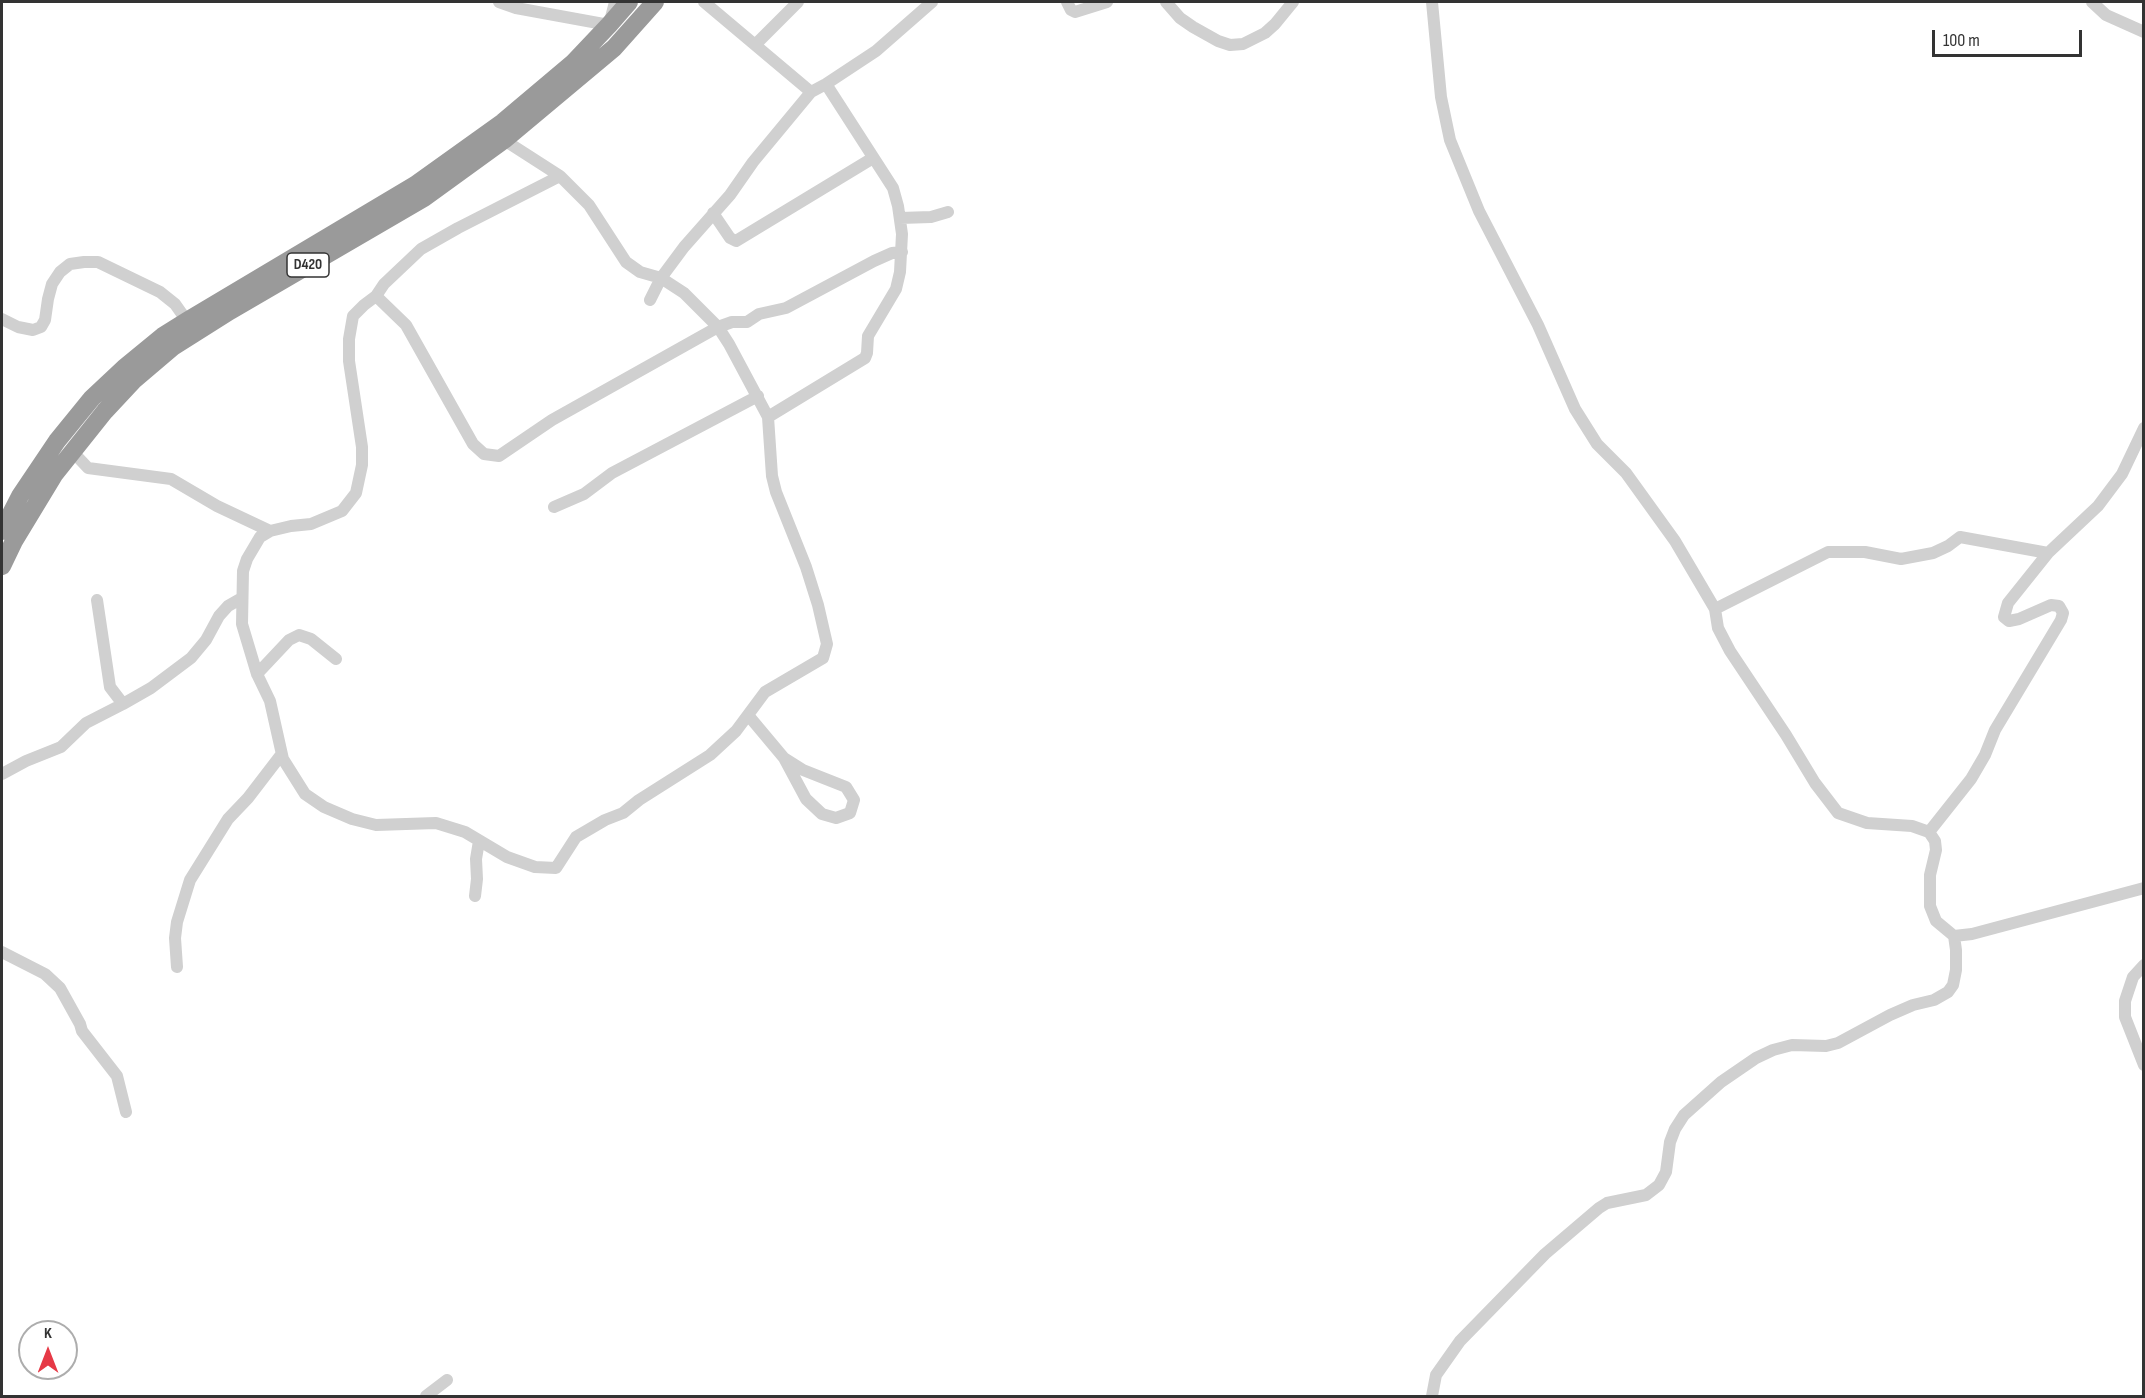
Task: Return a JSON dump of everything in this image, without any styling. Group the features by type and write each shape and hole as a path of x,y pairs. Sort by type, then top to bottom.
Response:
{"highway":[{"name":"D420","path":"2,531 40,464 92,398 124,368 163,336 416,185 503,122 573,63 609,26 628,2"},
{"name":"D420","path":"2,566 30,514 72,451 133,381 172,347 424,198 504,140 614,48 655,2"}],"street":[{"path":"498,2 516,8 609,26 615,2"},
{"path":"704,2 811,92"},
{"path":"756,44 798,2"},
{"path":"650,300 661,278 811,92 876,51 932,2"},
{"path":"1067,2 1071,10 1075,12 1107,2"},
{"path":"1166,2 1180,18 1193,27 1230,45 1254,40 1265,33 1293,2"},
{"path":"1432,2 1437,67 1450,140 1479,211 1538,324 1580,418 1597,444 1626,473 1670,532 1715,609 1718,628 1730,651 1815,783 1838,813 1868,823 1912,826 1929,832 1935,841 1936,850 1930,875 1930,906 1936,921 1954,936 1956,950 1953,985 1948,992 1934,1000 1912,1005 1838,1043 1826,1046 1792,1045 1773,1050 1756,1058 1721,1082 1684,1115 1675,1129 1670,1142 1666,1172 1659,1185 1646,1195 1607,1203 1545,1254 1460,1341 1436,1375 1432,1396"},
{"path":"2092,2 2106,15 2144,32"},
{"path":"768,417 865,358 868,336 896,289 900,272 902,252 900,218 894,188 826,84"},
{"path":"504,140 560,176 589,206 626,261 640,272 661,278 684,293 718,327 768,417 772,476 776,492 800,551 818,605 827,648 823,658 765,692 729,739 710,755 639,800 623,813 605,820 576,837 556,868 536,867 516,860 465,832 436,823 376,825 352,819 324,807 305,794 281,755 270,701 257,674 242,624 242,598 243,571 260,537 270,531 311,524 342,511 356,493 362,456 349,361 349,339 353,316 364,304 376,296 384,284 421,249 560,176"},
{"path":"713,213 730,238 736,241 873,158"},
{"path":"900,218 931,217 948,212"},
{"path":"376,296 406,325 473,444 484,454 499,456 552,420 718,327 732,322 747,322 759,314 786,308 874,261 892,253 902,252"},
{"path":"2,318 18,327 33,330 41,327 45,320 52,284 60,272 70,264 84,261 98,262 160,292 175,304 187,321"},
{"path":"554,507 584,494 612,473 758,396"},
{"path":"1929,832 1971,779 1995,730 2063,613 2059,606 2051,605 2019,619 2008,621 2004,617 2008,603 2048,553 2098,506 2122,474 2144,428"},
{"path":"72,451 88,468 171,479 226,510 270,531"},
{"path":"1715,609 1828,552 1865,552 1901,560 1934,553 1960,537 2048,553"},
{"path":"2,774 26,761 61,747 86,723 152,688 191,658 206,640 219,616 228,606 242,598"},
{"path":"97,600 110,687 123,704"},
{"path":"257,674 289,640 299,635 311,639 336,659"},
{"path":"748,715 784,758 806,799 822,814 836,818 850,813 854,801 846,787 803,770 784,758"},
{"path":"177,967 175,939 177,922 190,880 228,819 248,798 281,755"},
{"path":"475,896 479,841"},
{"path":"1954,936 1972,934 2144,888"},
{"path":"2,952 45,974 60,988 82,1031 117,1076 126,1112"},
{"path":"2144,965 2133,977 2125,1001 2125,1017 2144,1065"},
{"path":"426,1396 447,1380"}]}
